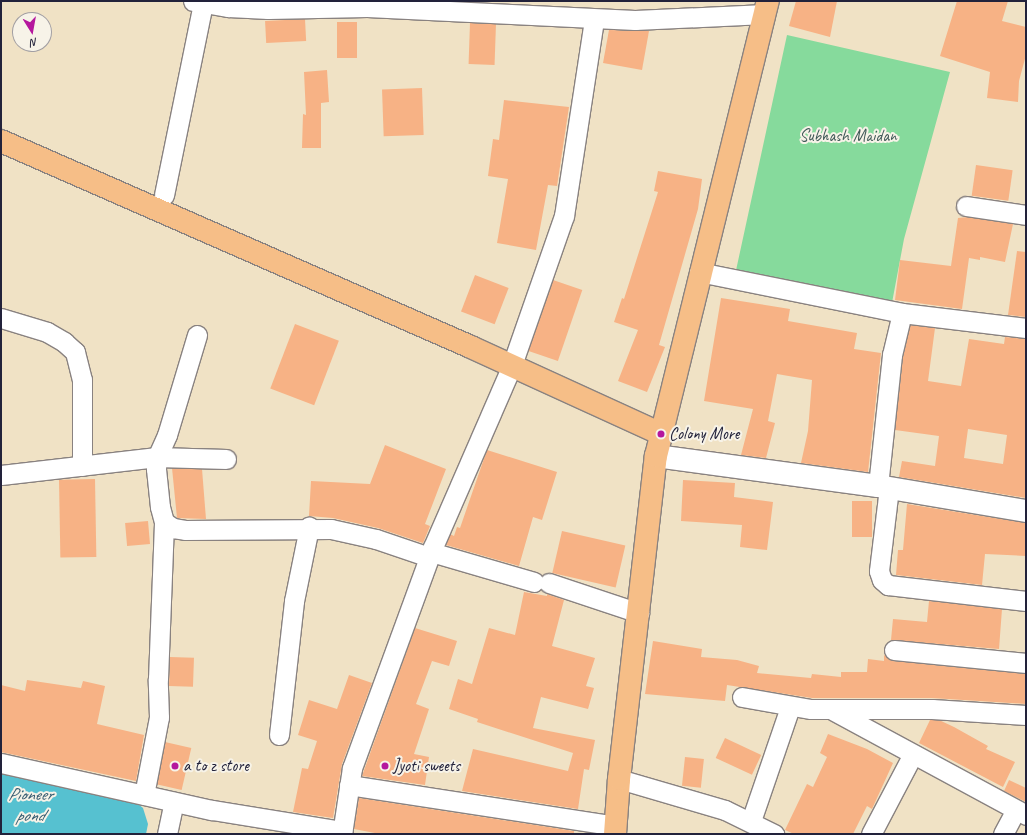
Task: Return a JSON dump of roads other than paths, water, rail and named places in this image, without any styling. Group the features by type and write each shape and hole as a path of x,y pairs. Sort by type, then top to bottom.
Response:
{"main road":[{"path":"616,830 618,779 639,613 656,456 699,272 767,7"},
{"path":"1,141 512,365 661,434"}],"street":[{"path":"164,195 198,3 358,4 495,8 594,19 643,20 767,7"},
{"path":"1,763 174,802 342,832 352,768 430,554 512,365 564,216 594,19"},
{"path":"966,206 1026,215"},
{"path":"699,272 902,313 1026,328"},
{"path":"902,313 892,355 879,571 882,580 888,585 1026,601"},
{"path":"1,318 47,332 64,342 75,352 82,380 82,466"},
{"path":"144,795 159,717 158,679 164,522 160,507 156,470 157,457 167,435 197,336"},
{"path":"656,456 883,487 1026,511"},
{"path":"1,475 157,457 226,459"},
{"path":"164,522 173,528 184,530 308,527 354,534 541,583 639,613"},
{"path":"279,735 294,601 308,527"},
{"path":"894,650 1026,663"},
{"path":"742,697 790,707 831,710 912,709 1026,715"},
{"path":"751,821 790,707"},
{"path":"831,710 1021,812 1003,834"},
{"path":"871,834 913,754"},
{"path":"618,779 700,801 751,821 774,834"},
{"path":"349,785 616,830"},
{"path":"167,834 174,802"}],"water":[{"name":"Pioneer pond","path":"1,769 132,799 143,808 148,824 146,834 1,834"}],"place":[{"name":"Colony More","path":"661,434"},
{"name":"a to z store","path":"175,766"},
{"name":"Jyoti sweets","path":"385,766"}],"park label":[{"name":"Subhash Maidan","path":"848,136"}]}
